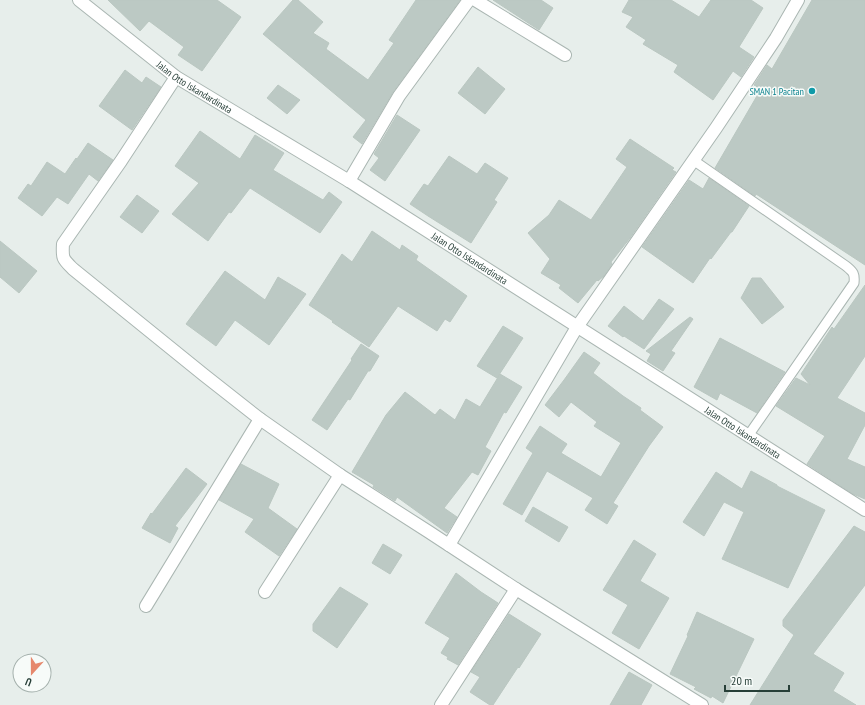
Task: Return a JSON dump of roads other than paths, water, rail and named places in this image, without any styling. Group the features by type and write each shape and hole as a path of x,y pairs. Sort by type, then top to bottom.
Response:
{"street":[{"name":"Jalan Otto Iskandardinata","path":"79,0 176,77 349,181 748,436 864,508"},
{"path":"349,181 399,96 469,0"},
{"path":"475,0 565,55"},
{"path":"449,545 577,327 716,128 776,38 798,0"},
{"path":"176,77 121,161 63,244 62,254 64,260 260,419 340,475 516,589 702,705"},
{"path":"146,606 260,419"},
{"path":"266,592 340,475"},
{"path":"441,705 516,589"}],"lane":[{"path":"693,160 846,266 855,276 854,283 748,436"}],"place":[{"name":"SMAN 1 Pacitan","path":"812,91"}]}
